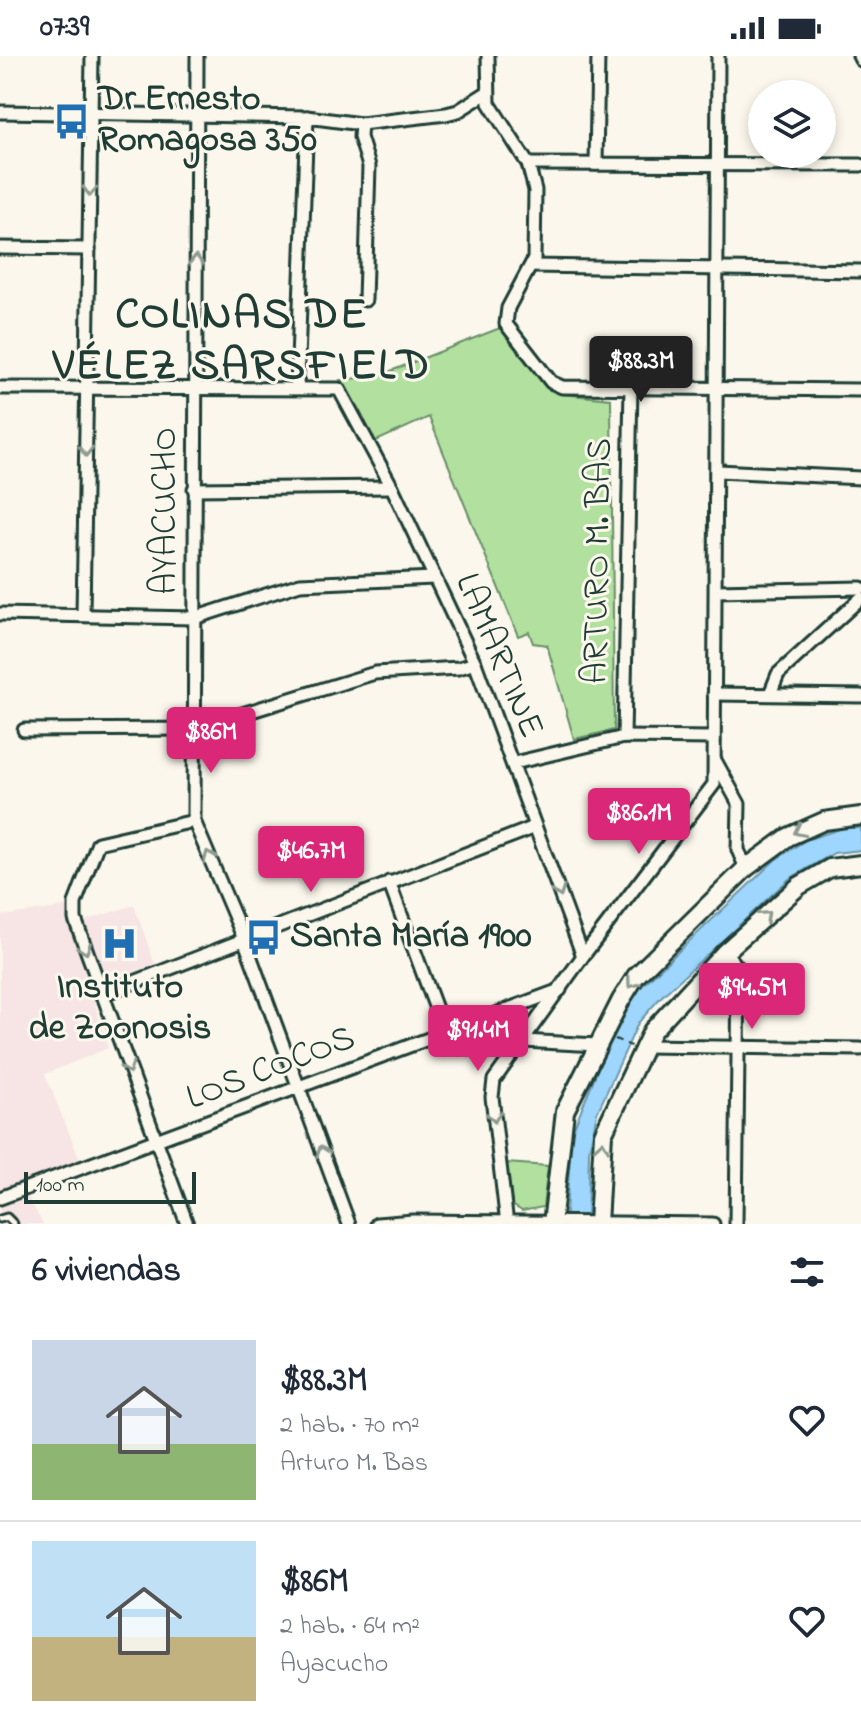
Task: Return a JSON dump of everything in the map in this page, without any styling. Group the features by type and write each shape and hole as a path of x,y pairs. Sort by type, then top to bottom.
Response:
{"main road":[{"path":"554,1223 565,1111 628,988 648,962 746,868 807,827 839,817 861,816"},
{"path":"595,1223 603,1134 641,1048 660,1020 725,952 819,873 842,865 861,864"}],"street":[{"path":"83,615 92,56"},
{"name":"AYACUCHO","path":"194,821 197,56"},
{"path":"488,56 488,92 493,111 528,164 535,190 535,251 531,266 508,308 506,324 551,382 562,387 861,390"},
{"path":"596,164 598,56"},
{"path":"507,1223 492,1088 583,956 711,793 716,761 713,738 719,388 718,56"},
{"path":"0,112 307,117 361,124 446,114 470,105 488,92"},
{"path":"0,388 297,387 307,117"},
{"path":"361,124 360,137 369,166 365,300"},
{"path":"528,164 861,165"},
{"path":"0,248 89,249"},
{"path":"531,266 861,271"},
{"name":"LAMARTINE","path":"297,387 339,389 392,487 475,663 583,956"},
{"name":"ARTURO M. BAS","path":"624,737 631,387"},
{"path":"718,471 861,478"},
{"path":"194,489 392,487"},
{"path":"0,614 194,618 300,584 434,578"},
{"path":"716,591 861,588"},
{"path":"770,694 778,674 861,598"},
{"path":"24,730 193,729 375,673 459,668 475,663"},
{"path":"714,694 861,696"},
{"path":"514,763 624,737 713,738"},
{"path":"716,761 736,793 739,804 738,850 746,868"},
{"path":"187,1224 101,995 73,910 94,850 106,839 194,821 244,939 349,1224"},
{"path":"101,995 535,827"},
{"path":"389,882 445,1033"},
{"path":"725,952 739,969 736,1224"},
{"name":"LOS COCOS","path":"0,1198 560,990"},
{"path":"523,1041 600,1040"},
{"path":"641,1048 861,1049"},
{"path":"377,1224 713,1224"}],"lane":[{"path":"0,1219 7,1217 14,1224"}],"path":[{"path":"600,1040 641,1048"}],"shaded area":[{"name":"Instituto de Zoonosis","path":"134,905 155,965 106,982 85,921"},
{"path":"66,907 108,1048 45,1074 80,1160 0,1193 0,916"},
{"path":"28,1197 43,1224 0,1224 0,1207"}],"green space":[{"path":"500,328 548,389 562,394 611,399 614,730 574,739 547,645 533,643 529,632 518,636 429,417 372,443 340,380 378,376"},
{"path":"506,1163 548,1166 543,1207 522,1211 512,1205"}],"water":[{"path":"843,828 861,828 861,850 834,853 789,879 660,998 638,1023 597,1113 589,1151 587,1224 565,1224 572,1132 622,1010 643,985 775,860 806,840"}],"place":[{"name":"Dr Ernesto Romagosa 350","path":"72,121"},
{"name":"Santa María 1900","path":"264,937"},
{"name":"Instituto de Zoonosis","path":"120,943"}],"district":[{"name":"COLINAS DE VÉLEZ SARSFIELD","path":"242,342"}]}
